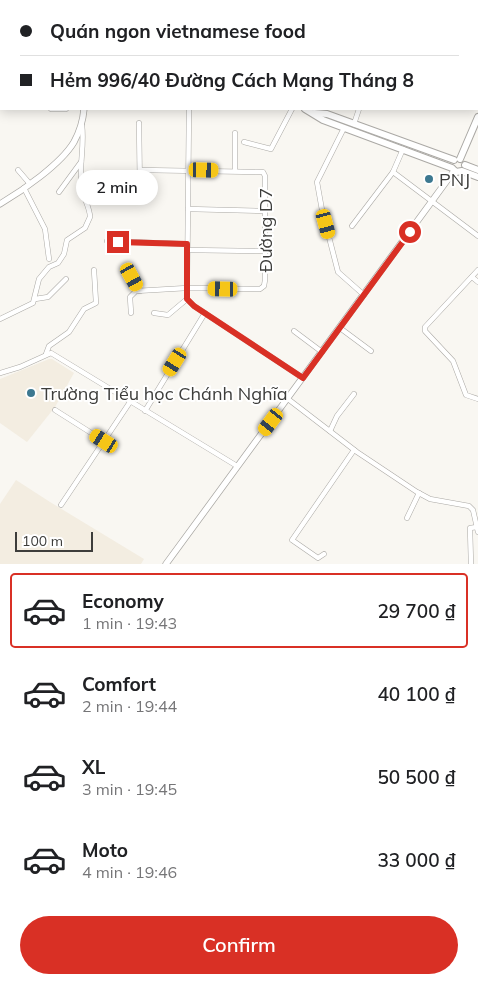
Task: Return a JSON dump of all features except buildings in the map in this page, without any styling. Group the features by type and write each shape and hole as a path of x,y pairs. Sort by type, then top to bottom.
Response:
{"main road":[{"path":"308,110 323,120 453,169 478,170"},
{"path":"314,113 327,114 457,159 464,168 478,177"},
{"path":"453,169 478,117"}],"street":[{"path":"0,319 32,304 41,275 58,263 67,240 85,228 90,217 82,190 84,142 82,125 84,110"},
{"path":"154,313 170,314 187,299 189,110"},
{"path":"244,142 271,149 291,110"},
{"path":"354,124 359,110"},
{"path":"139,123 140,194"},
{"path":"0,204 30,184 67,152 82,125"},
{"path":"344,128 317,182 338,272 364,295"},
{"path":"141,170 235,170 235,133"},
{"path":"352,226 393,172 403,149"},
{"path":"59,192 82,160"},
{"path":"166,564 364,295 453,169"},
{"path":"18,170 30,184"},
{"name":"Đường D7","path":"187,288 263,288 265,280 266,176 263,172 235,170"},
{"path":"393,172 478,236"},
{"path":"24,188 46,229 49,259"},
{"path":"188,210 265,211"},
{"path":"107,241 187,244"},
{"path":"187,250 265,251"},
{"path":"46,354 49,346 69,332 84,309 96,303 94,270"},
{"path":"478,270 426,327 425,331 453,360 466,395 478,399"},
{"path":"472,276 478,282"},
{"path":"132,277 140,291"},
{"path":"35,299 48,297 66,279"},
{"path":"130,313 130,297 133,293 187,288"},
{"path":"187,299 205,314 303,378"},
{"path":"145,411 205,314"},
{"path":"340,328 371,352"},
{"path":"294,331 322,352"},
{"path":"0,372 20,367 51,353 237,466"},
{"path":"330,431 336,417 354,394"},
{"path":"288,399 354,450 419,493 445,502 469,506 473,510 477,530 470,528 471,564"},
{"path":"61,505 130,402"},
{"path":"55,410 104,441"},
{"path":"324,554 318,558 292,540 354,450"},
{"path":"408,518 419,493"}],"shaded area":[{"name":"Trường Tiểu học Chánh Nghĩa","path":"49,359 74,373 55,407 27,442 0,423 0,379"},
{"path":"16,480 144,559 141,564 0,564 0,504"}],"place":[{"name":"PNJ","path":"429,179"},
{"name":"Trường Tiểu học Chánh Nghĩa","path":"31,393"}],"route":[{"path":"118,242 187,244 187,299 194,306 303,378 410,232"}]}
